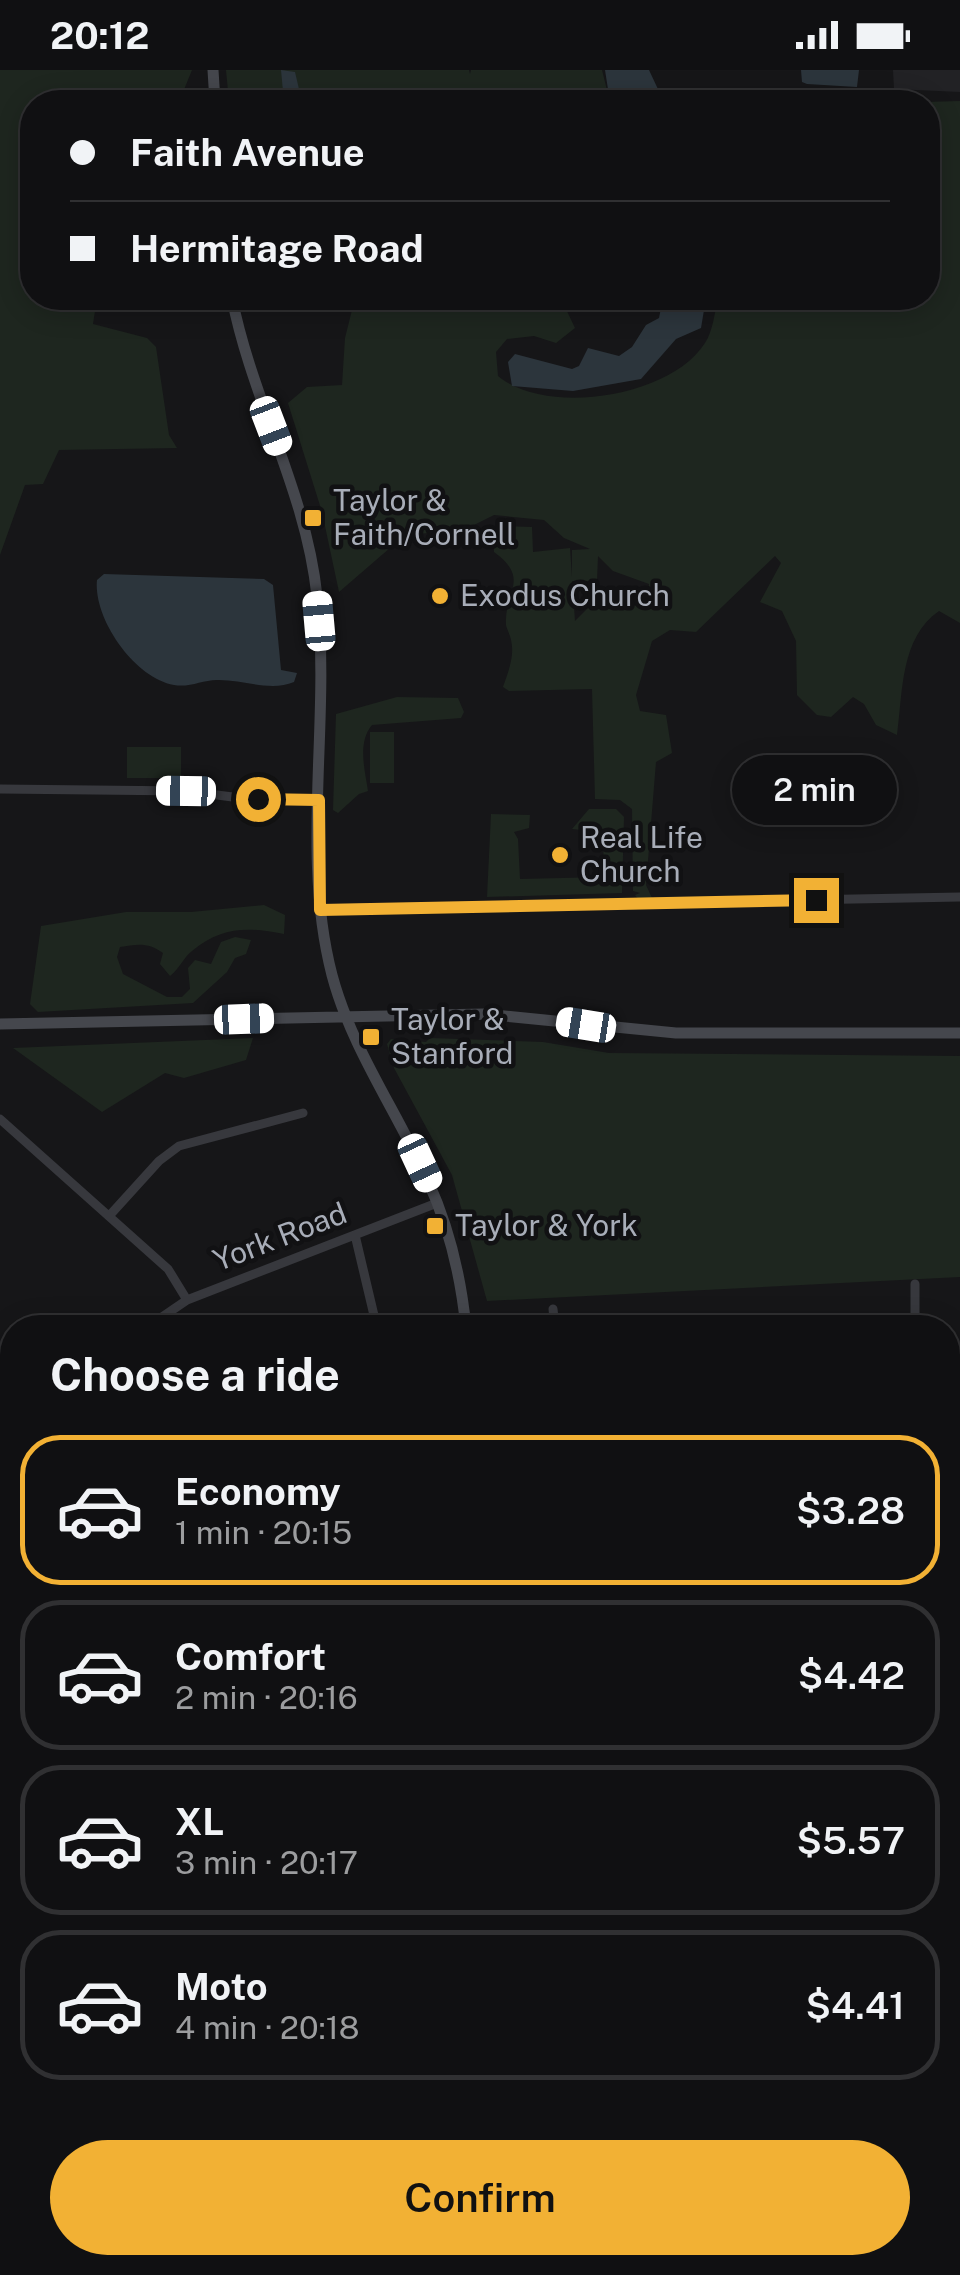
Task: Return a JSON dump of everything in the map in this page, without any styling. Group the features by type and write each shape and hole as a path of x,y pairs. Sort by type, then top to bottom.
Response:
{"street":[{"path":"235,310 250,367 303,518 314,574 320,639 320,910 332,975 346,1017 437,1203 456,1263 464,1315"},
{"path":"0,789 186,791 248,799 319,800"},
{"path":"320,910 960,896"},
{"path":"0,1024 484,1014 676,1034 960,1033"},
{"path":"110,1214 158,1161 179,1146 302,1113"},
{"path":"0,1119 168,1269 187,1300"},
{"name":"York Road","path":"165,1315 187,1300 437,1203"},
{"path":"355,1235 374,1315"},
{"path":"915,1284 915,1315"},
{"path":"553,1310 554,1315"}],"shaded area":[{"path":"0,70 192,70 184,90 20,90 20,310 95,310 93,324 147,338 156,347 169,435 177,448 59,450 43,484 25,485 0,555"},
{"path":"226,70 469,70 470,74 471,70 602,70 607,90 228,90"},
{"path":"281,70 295,72 299,90 283,90"},
{"path":"605,70 649,70 658,90 608,90"},
{"path":"801,70 859,70 857,87 807,84 802,82"},
{"path":"893,70 960,70 960,92 894,89"},
{"path":"960,101 960,623 939,611 917,636 906,667 897,735 876,725 864,704 853,697 831,717 817,715 797,695 796,641 782,611 760,602 781,563 775,556 696,632 670,630 652,641 636,695 640,711 666,715 672,753 656,762 646,885 652,898 663,900 638,899 635,895 640,893 633,891 632,809 620,800 595,799 592,689 509,691 503,687 512,652 506,613 514,578 505,561 494,552 494,526 532,527 533,552 570,548 572,577 572,550 590,549 564,538 544,520 494,515 464,530 405,535 339,592 322,512 288,403 307,387 342,385 345,338 352,310 566,310 575,328 556,343 534,336 507,339 496,352 498,376 519,388 575,398 637,388 665,377 688,362 705,343 716,310 940,310 940,102","holes":["598,556 613,571 649,584 647,606 591,605 575,621 572,581 597,581"]},
{"path":"661,310 704,310 701,328 676,339 641,379 573,391 512,386 508,362 515,354 572,369 579,366 588,348 619,356 632,347 646,325 659,318"},
{"path":"104,574 264,579 273,585 281,670 297,673 294,682 267,686 213,680 180,686 159,680 131,659 109,628 98,595 97,580"},
{"path":"397,697 458,698 464,712 461,718 372,725 363,748 368,791 338,813 333,810 336,714"},
{"path":"370,732 394,732 394,783 370,783"},
{"path":"127,747 181,747 181,778 127,778"},
{"path":"589,809 616,809 624,817 622,893 487,897 491,814 530,815 529,828 514,832 518,839 520,879 604,877 603,832 572,829"},
{"path":"264,905 285,915 284,934 236,930 214,937 192,951 170,976 160,964 163,953 158,949 143,945 120,947 117,957 123,974 167,997 182,997 190,989 188,968 195,960 211,964 221,942 235,937 251,940 246,954 235,958 227,972 193,1003 38,1012 30,1004 41,926 126,912 191,912"},
{"path":"253,1038 246,1060 184,1078 165,1073 102,1112 13,1048"},
{"path":"430,1038 543,1042 609,1053 960,1056 960,1277 487,1301 452,1175 394,1068 387,1044 391,1039 426,1042"}],"place":[{"name":"Taylor & Faith/Cornell","path":"313,518"},
{"name":"Exodus Church","path":"440,596"},
{"name":"Real Life Church","path":"560,855"},
{"name":"Taylor & Stanford","path":"371,1037"},
{"name":"Taylor & York","path":"435,1226"}],"route":[{"path":"258,799 319,800 320,910 816,900"}]}
